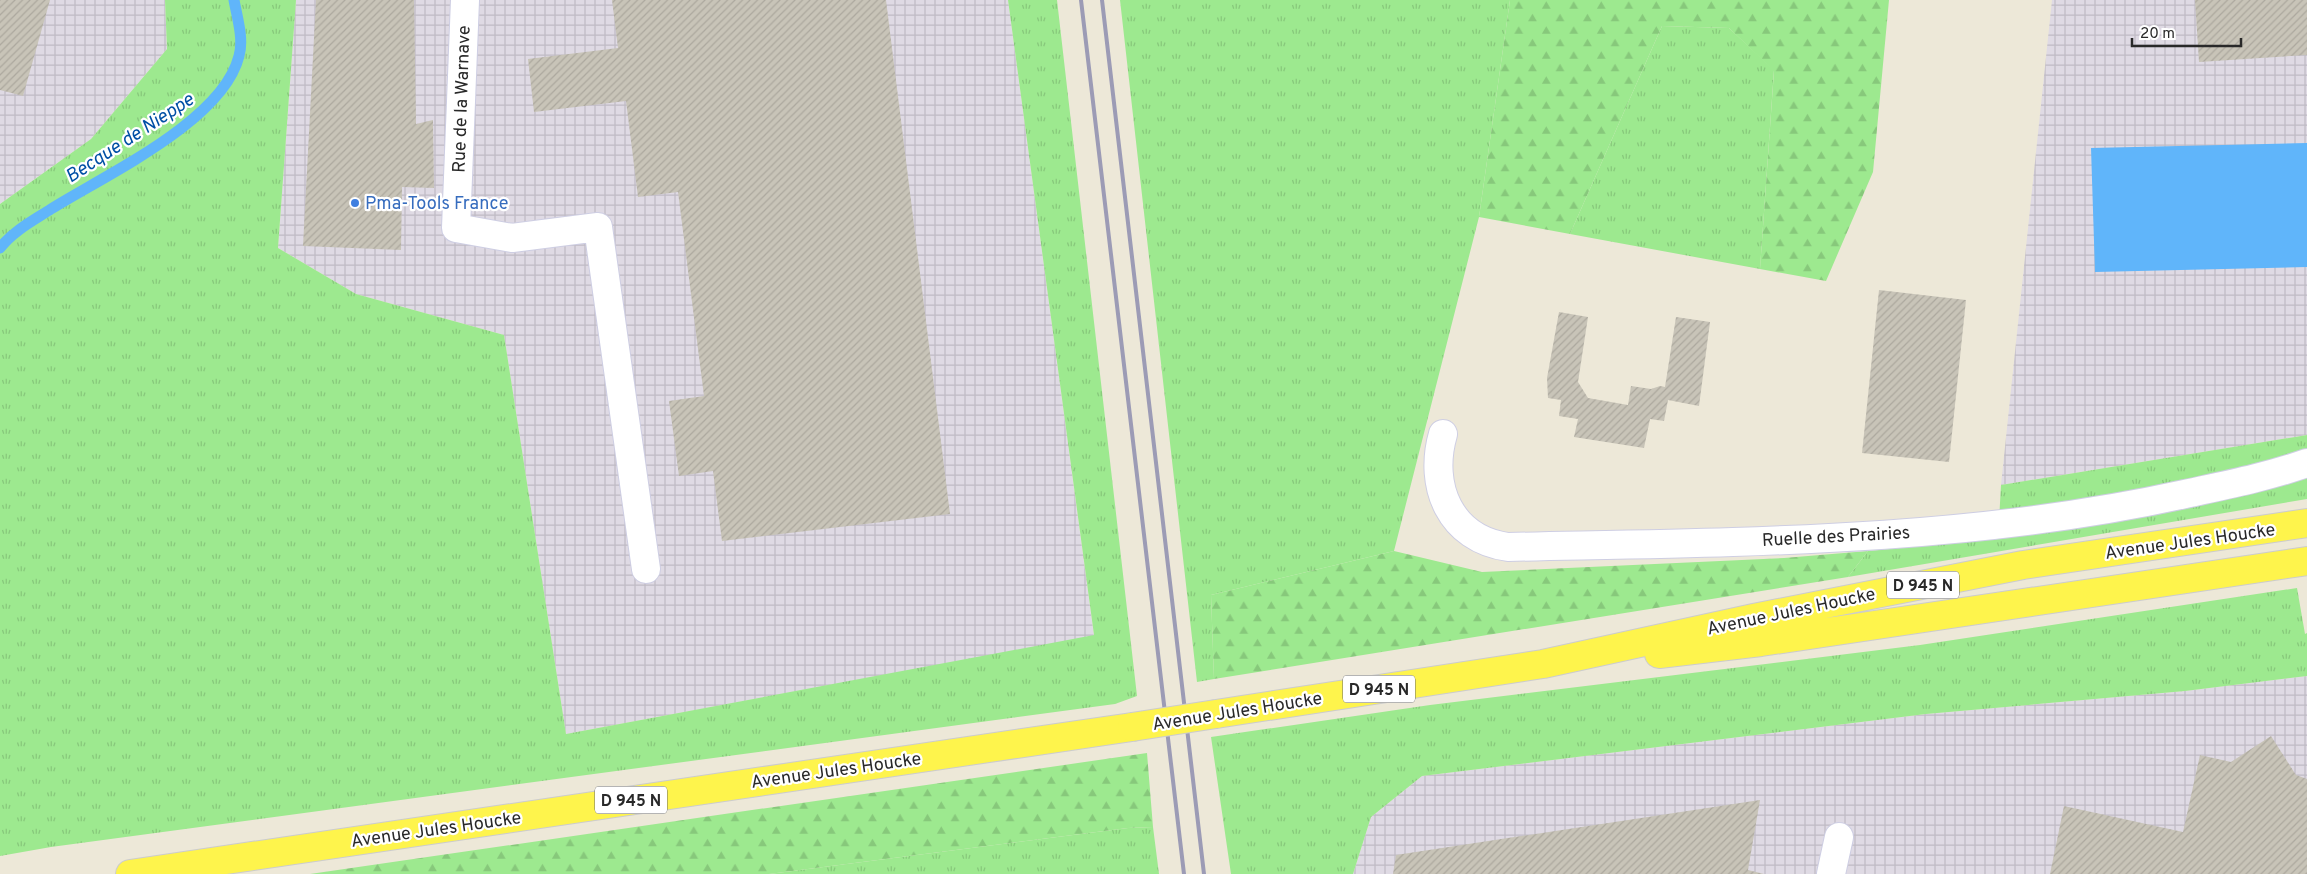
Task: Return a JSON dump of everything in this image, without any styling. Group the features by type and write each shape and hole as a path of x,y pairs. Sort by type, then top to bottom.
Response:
{"main road":[{"name":"Avenue Jules Houcke","path":"1543,664 1763,616 2023,565 2307,523"},
{"name":"Avenue Jules Houcke","path":"130,874 1132,727 1543,664 1717,648 2307,561"}],"street":[{"name":"Rue de la Warnave","path":"465,0 456,228 512,238 598,227 646,569"},
{"name":"Ruelle des Prairies","path":"1443,434 1438,452 1437,468 1445,501 1455,517 1467,530 1494,545 1508,547 1830,539 2039,520 2138,504 2265,476 2307,463"},
{"path":"1831,874 1839,837"}],"shaded area":[{"path":"0,0 165,0 167,49 91,139 0,204"},
{"path":"296,0 1008,0 1094,636 566,734 504,335 356,294 278,248"},
{"path":"2052,0 2307,0 2307,435 2001,485"},
{"path":"2307,676 2307,874 1353,874 1371,817 1422,776 1926,714 2185,691"}],"green space":[{"path":"165,0 296,0 278,248 356,294 504,335 566,734 1094,635 1008,0 1057,0 1137,696 1115,704 51,847 0,856 0,204 91,139 167,49"},
{"path":"1120,0 1510,0 1479,217 1394,551 1211,595 1214,679 1197,682"},
{"path":"1510,0 1889,0 1873,172 1826,281 1760,269 1774,71 1729,28 1662,26 1570,234 1479,217"},
{"path":"1662,26 1729,28 1774,70 1760,269 1570,234"},
{"path":"2307,435 2307,499 1848,577 1868,551 1998,539 2001,485"},
{"path":"1394,551 1482,572 1784,558 1868,551 1848,577 1214,679 1211,595"},
{"path":"2297,588 2305,634 2307,633 2307,676 2185,691 1926,714 1422,776 1371,817 1353,874 1231,874 1211,737 1430,705 1920,645"},
{"path":"1147,753 1153,827 1128,828 769,874 310,874"},
{"path":"1153,827 1159,874 769,874 1128,828"}],"water":[{"path":"2307,143 2307,267 2095,272 2091,148"}],"building":[{"path":"0,0 50,0 23,96 0,90"},
{"path":"316,0 414,0 416,124 433,120 434,188 402,187 401,250 303,246"},
{"path":"612,0 886,0 950,514 722,541 713,471 679,476 669,401 704,396 678,192 638,197 626,101 534,112 528,59 618,48"},
{"path":"2195,0 2307,0 2307,55 2199,62"},
{"path":"1879,290 1966,300 1949,462 1862,453"},
{"path":"1559,312 1588,317 1578,382 1588,398 1628,405 1631,386 1651,389 1660,386 1665,387 1676,317 1710,322 1699,406 1668,400 1664,421 1650,419 1644,448 1574,437 1578,419 1559,416 1561,400 1548,398 1547,378"},
{"path":"2271,736 2296,775 2307,779 2307,874 2050,874 2064,806 2183,832 2200,755 2231,762"},
{"path":"1760,800 1748,870 1764,874 1393,874 1396,855"}],"waterway":[{"name":"Becque de Nieppe","path":"0,248 17,231 159,144 187,124 210,103 229,80 239,56 241,42 234,0"}],"railway":[{"path":"1081,0 1184,874"},
{"path":"1102,0 1204,874"}],"place":[{"name":"Pma-Tools France","path":"355,203"}]}
